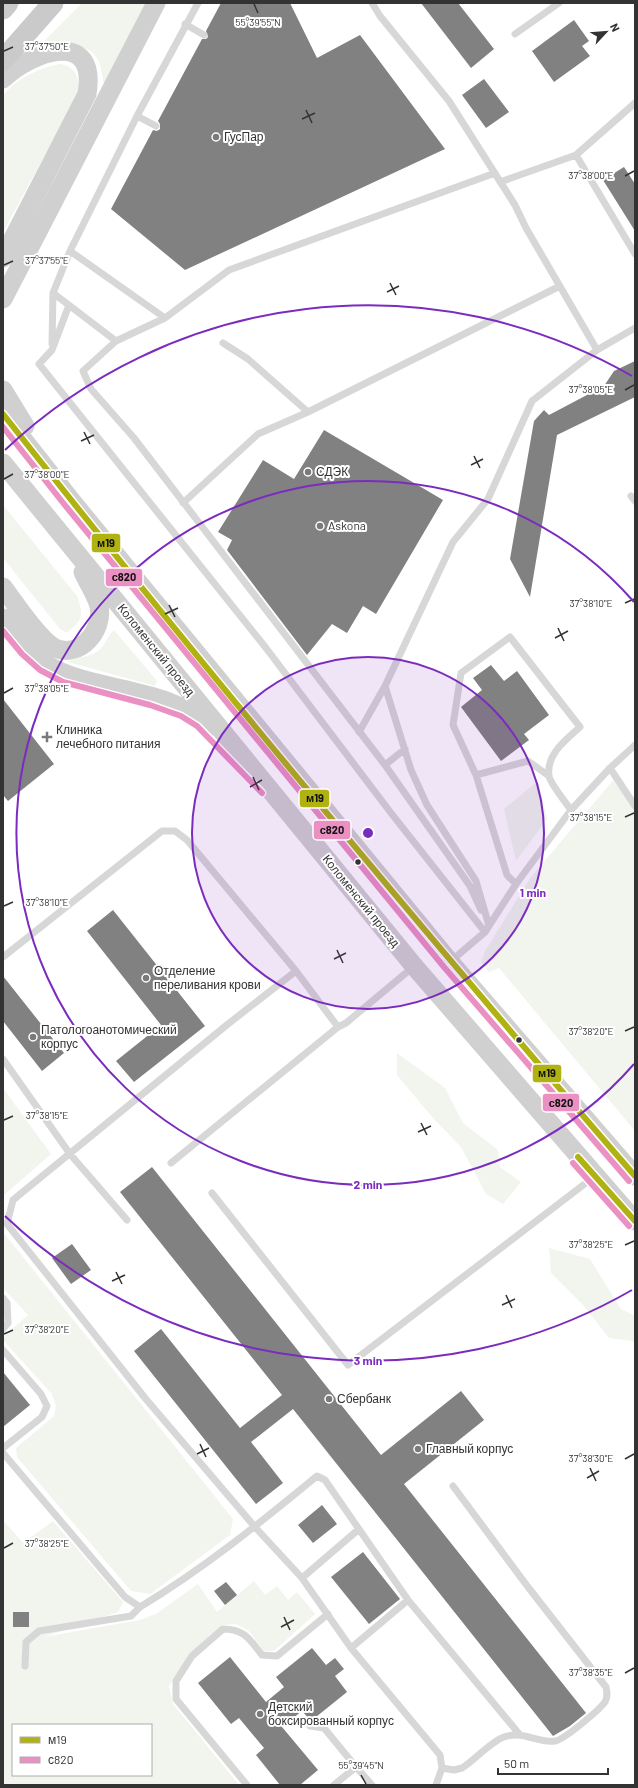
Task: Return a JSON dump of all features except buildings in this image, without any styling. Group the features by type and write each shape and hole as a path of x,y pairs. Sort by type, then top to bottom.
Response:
{"main road":[{"path":"3,9 8,3"},
{"path":"3,60 54,3"},
{"path":"3,298 156,3"},
{"path":"3,79 35,58 60,50 72,51 81,57 88,68 89,80 87,94 3,258"},
{"path":"3,390 70,499"},
{"path":"3,414 70,499 450,962 635,1176"},
{"name":"Коломенский проезд","path":"3,463 414,966 635,1221"},
{"path":"3,588 43,639 55,647 67,651 80,647 93,636 99,620 99,606 71,546"},
{"path":"3,618 26,648 43,663 66,674 152,697 185,709 202,720 265,784"}],"lane":[{"path":"52,350 53,293 70,251 137,116 185,24 198,3"},
{"path":"372,3 414,59 442,91 515,205 526,228 597,350"},
{"path":"515,34 559,3"},
{"path":"185,24 204,35"},
{"path":"500,182 576,155 635,103"},
{"path":"137,116 156,126"},
{"path":"576,155 635,254"},
{"path":"487,929 470,886 385,765 134,438 92,389 83,371 116,342 165,318 229,270 495,173"},
{"path":"70,251 165,318"},
{"path":"183,503 258,434 308,412 560,286"},
{"path":"53,293 116,342"},
{"path":"69,305 52,350 39,364 266,648 391,813 487,929"},
{"path":"359,732 386,686 453,542 488,499 532,401 597,350 635,328"},
{"path":"223,343 248,358 308,412"},
{"path":"516,884 507,875 476,775 453,725 461,673 510,637 580,727 562,744 551,758 549,776"},
{"path":"386,686 411,770 427,805 476,881 487,929"},
{"path":"450,962 487,929 516,884 571,810 610,768 635,745"},
{"path":"385,765 405,749"},
{"path":"476,775 528,761 549,776 571,810"},
{"path":"610,768 635,806"},
{"path":"3,957 162,831 175,831 187,840 296,971 338,1027"},
{"path":"171,1164 338,1027 346,1023 414,966"},
{"path":"296,971 228,1024 13,1200 7,1224 146,1398 255,1527 302,1578 351,1648 440,1755 442,1768 436,1785"},
{"path":"3,1059 70,1154 126,1220"},
{"path":"212,1193 348,1365 595,1176"},
{"path":"3,1298 7,1303 8,1323 3,1329"},
{"path":"3,1350 41,1394 47,1406 42,1417 3,1448"},
{"path":"3,1453 125,1597 140,1607"},
{"path":"25,1666 26,1642 39,1631 131,1616 140,1607 174,1586 255,1527 317,1476 325,1480 408,1600 520,1735"},
{"path":"442,1768 454,1770 462,1768 502,1738 520,1735 550,1742 560,1739 606,1701 608,1695 606,1687 453,1486"},
{"path":"302,1578 359,1529"},
{"path":"351,1648 408,1600"},
{"path":"247,1785 176,1699 176,1681 192,1656 224,1629 235,1629 245,1634 262,1655 277,1656 328,1614"},
{"path":"310,1726 324,1728 372,1785"},
{"path":"334,1785 356,1767"}],"shaded area":[{"path":"82,3 145,3 104,84 99,62 95,55 89,50 73,46 40,49 45,40"},
{"path":"61,64 71,68 74,71 78,79 78,95 3,232 3,96 21,79 45,68"},
{"path":"3,505 77,596 81,608 81,617 67,633 60,629 3,558"},
{"path":"114,630 157,681 155,686 68,662 91,655 98,651"},
{"path":"616,777 635,802 635,1131 499,968 489,972 481,962 485,951 531,877"},
{"path":"538,781 547,819 516,861 504,809"},
{"path":"397,1053 445,1088 463,1123 498,1150 500,1167 521,1182 503,1204 486,1194 461,1147 433,1118 397,1075"},
{"path":"3,1088 51,1154 3,1196"},
{"path":"3,1232 233,1519 230,1535 150,1594 131,1591 17,1457 16,1448 54,1416 56,1406 52,1394 3,1340 3,1337 28,1315 3,1288"},
{"path":"549,1248 590,1259 621,1309 635,1316 635,1347 633,1341 609,1338 584,1306 551,1273"},
{"path":"3,1520 23,1543 53,1521 123,1602 118,1612 44,1637 140,1620 156,1614 198,1584 217,1612 254,1581 265,1595 277,1586 288,1600 297,1592 315,1614 274,1651 264,1651 249,1631 236,1624 223,1625 190,1654 169,1686 173,1704 239,1785 3,1785"}],"transit line":[{"name":"м19","path":"3,414 157,607 314,798 635,1176"},
{"name":"с820","path":"3,427 64,504 444,967 629,1181"},
{"name":"с820","path":"3,631 22,654 40,670 63,682 150,705 181,716 197,726 262,793"},
{"name":"м19","path":"578,1157 635,1221"},
{"name":"с820","path":"573,1163 629,1226"}],"place":[{"name":"ГусПар","path":"216,137"},
{"name":"СДЭК","path":"308,472"},
{"name":"Askona","path":"320,526"},
{"name":"Клиника лечебного питания","path":"47,737"},
{"name":"Отделение переливания крови","path":"146,978"},
{"name":"Патологоанотомический корпус","path":"33,1037"},
{"name":"Сбербанк","path":"329,1399"},
{"name":"Главный корпус","path":"418,1449"},
{"name":"Детский боксированный корпус","path":"260,1714"}]}
